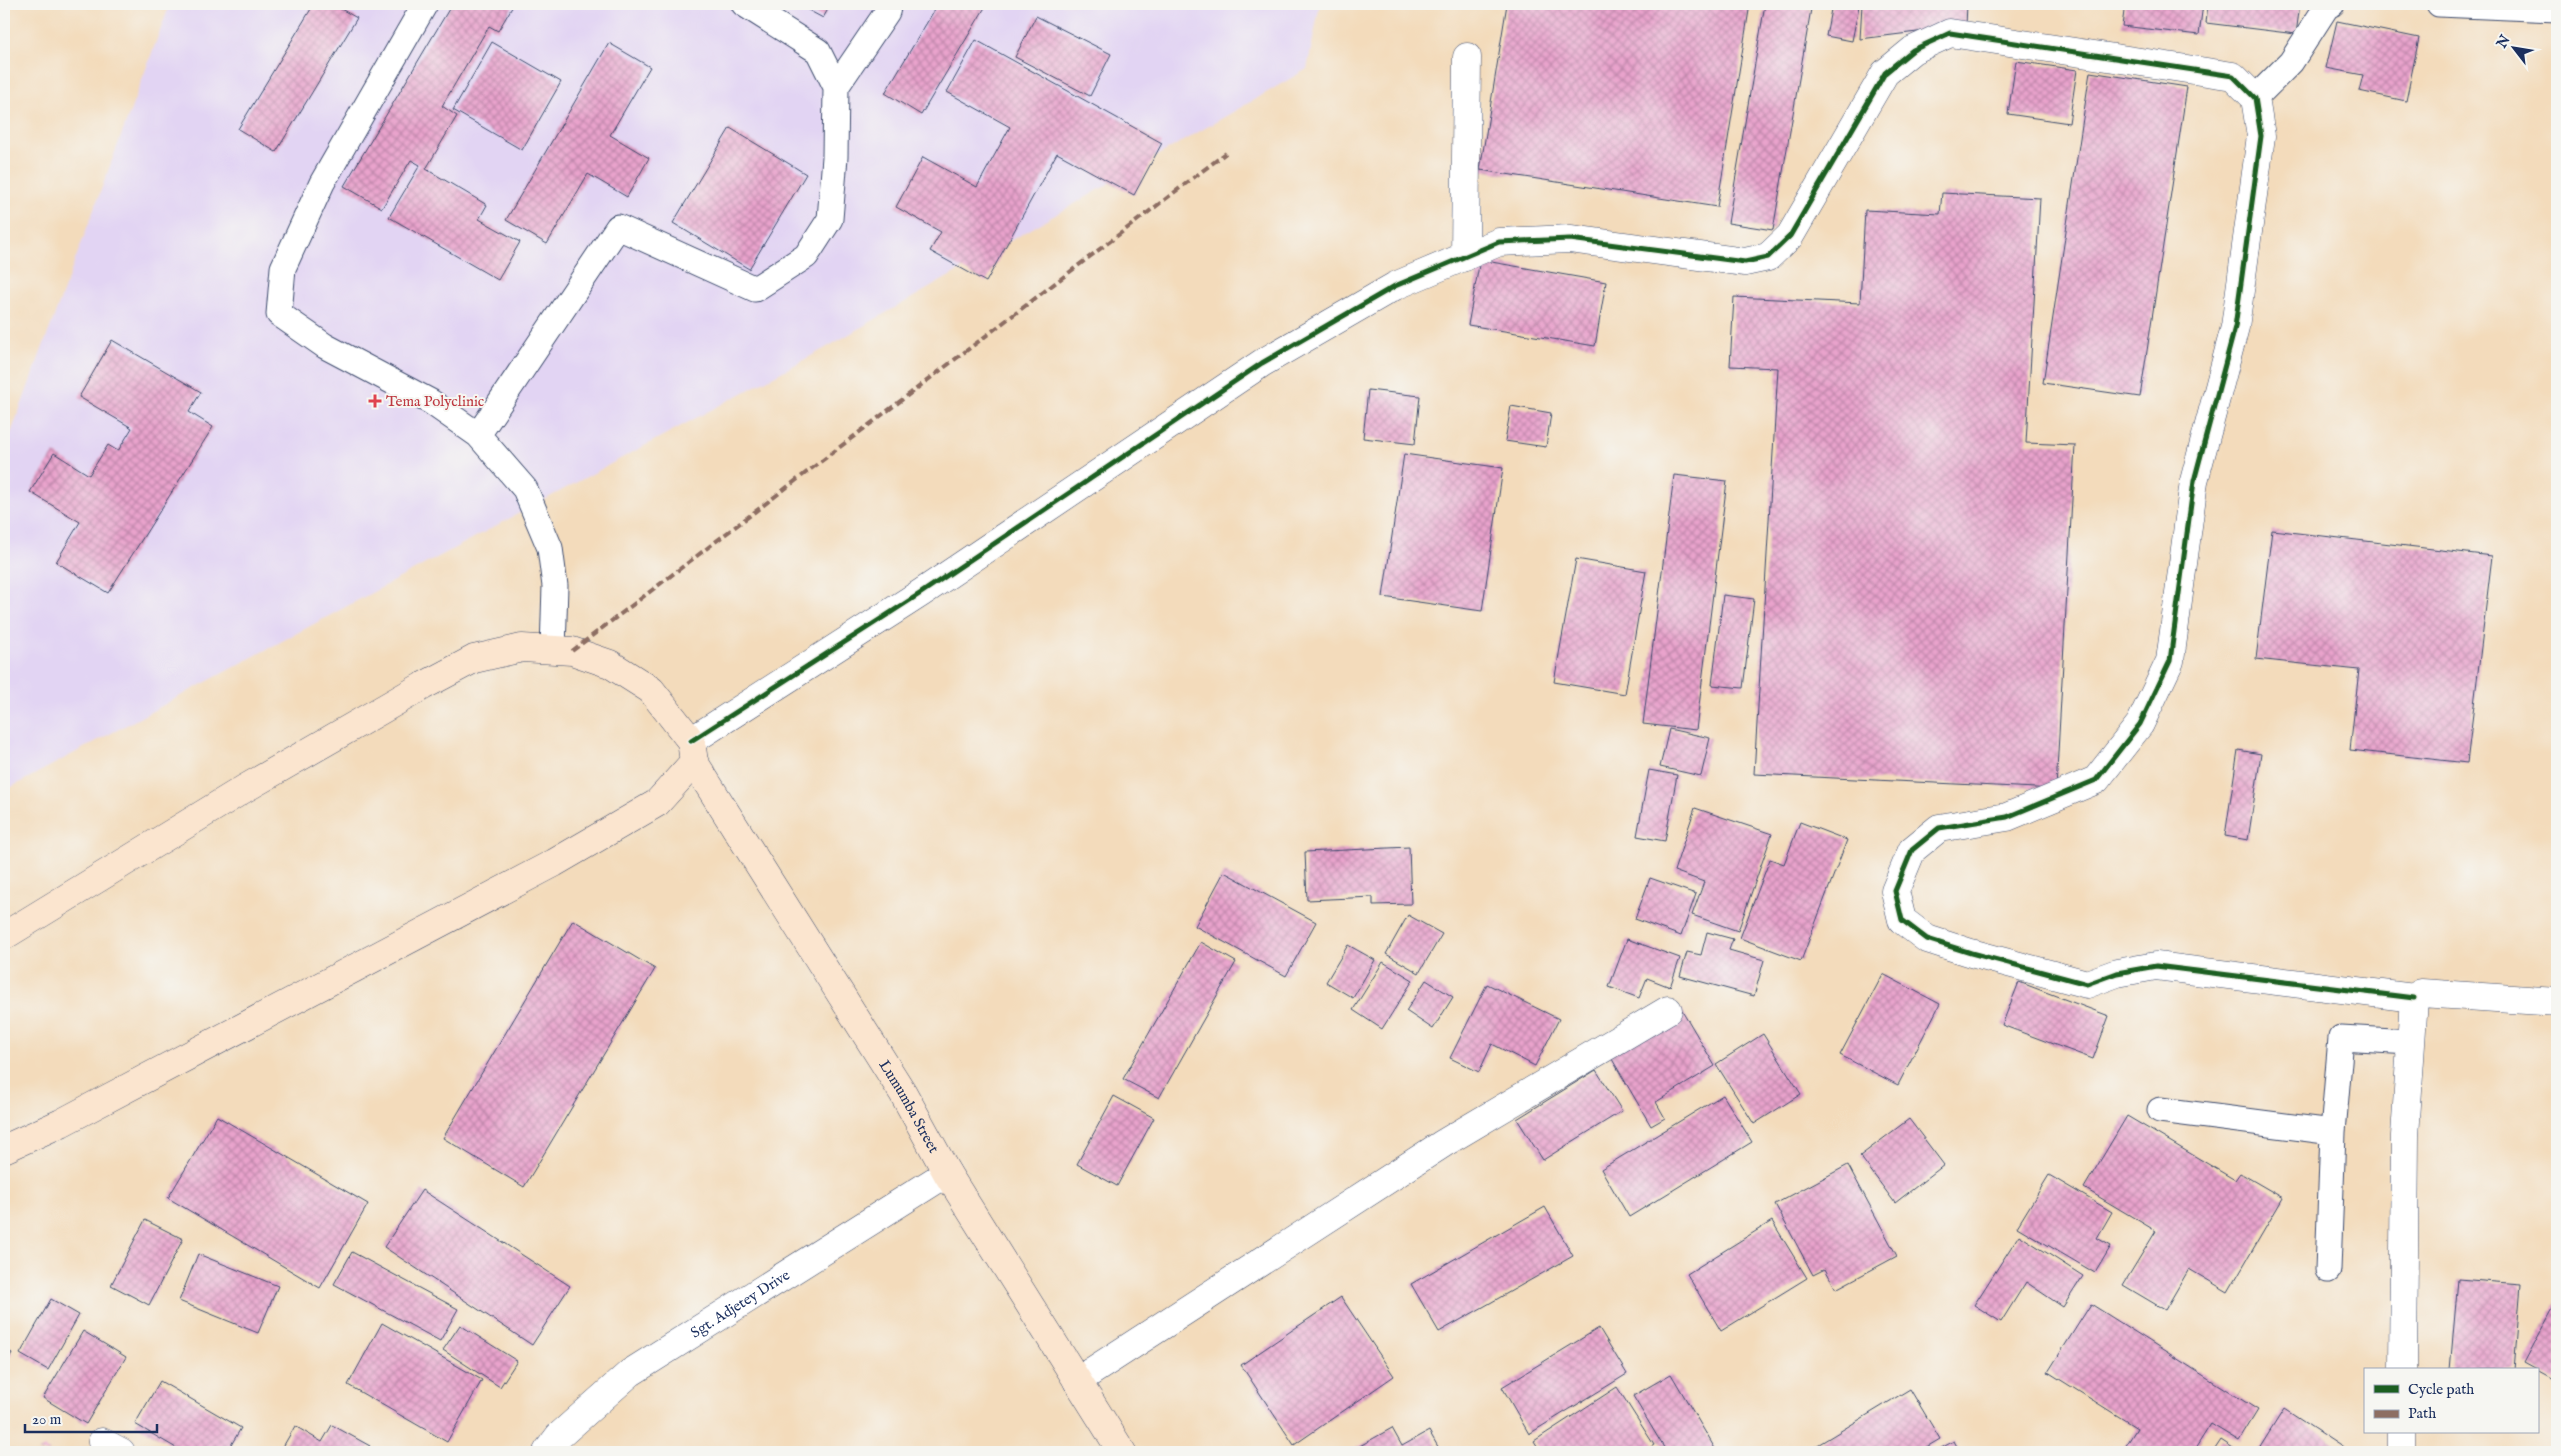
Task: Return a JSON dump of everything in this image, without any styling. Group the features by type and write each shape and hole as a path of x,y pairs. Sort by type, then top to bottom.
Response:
{"main road":[{"name":"Lumumba Street","path":"4,936 244,790 423,686 474,659 522,648 572,652 610,664 651,690 693,751 903,1093 947,1173 1122,1452"},
{"path":"4,1148 61,1123 554,863 657,803 693,751"}],"street":[{"path":"693,751 1262,363 1395,286 1499,242 1570,239 1745,262 1768,258 1790,236 1885,73 1913,50 1950,33 2233,76 2255,98 2261,136 2236,327 2194,480 2170,660 2140,724 2096,780 2007,817 1939,828 1912,850 1895,891 1902,920 1927,939 2088,984 2117,973 2156,966 2414,998 2421,994 2557,1002"},
{"path":"1465,257 1467,57"},
{"path":"2403,1368 2405,1136 2414,998"},
{"path":"1078,1382 1444,1143 1668,1010"},
{"name":"Sgt. Adjetey Drive","path":"547,1452 559,1436 630,1373 947,1173"},
{"path":"2402,1434 2402,1452"}],"lane":[{"path":"425,4 322,182 283,268 279,314 326,346 431,402 478,435 525,489 550,548 555,586 553,650"},
{"path":"478,435 618,227 755,289 806,256 830,219 836,87 818,51 744,4"},
{"path":"836,87 887,12 889,4"},
{"path":"2255,98 2291,62 2327,6 2332,4"},
{"path":"2439,4 2557,9"},
{"path":"2328,1270 2333,1132 2341,1038 2410,1042"},
{"path":"2160,1110 2333,1132"}],"shaded area":[{"name":"Tema Polyclinic","path":"170,4 1320,4 1307,69 822,350 4,791 4,452"}],"building":[{"path":"314,4 332,4 357,18 276,152 238,129"},
{"path":"452,4 514,4 498,31 489,26 442,106 457,116 426,169 487,205 479,219 520,242 498,280 389,217 420,165 411,160 382,208 344,186"},
{"path":"797,4 831,4 823,18"},
{"path":"938,4 987,4 921,115 885,93"},
{"path":"1507,4 1750,4 1717,207 1480,170"},
{"path":"1765,4 1811,9 1773,230 1728,223"},
{"path":"1832,4 1859,6 1852,41 1826,36"},
{"path":"1862,4 1967,4 1966,26 1860,39"},
{"path":"2125,4 2203,4 2199,35 2122,26"},
{"path":"2208,4 2300,4 2296,34 2206,23"},
{"path":"1036,16 1111,54 1090,96 1015,57"},
{"path":"2337,21 2419,38 2406,101 2359,91 2363,75 2326,68"},
{"path":"976,40 1162,143 1134,195 1057,153 986,282 930,251 941,232 896,207 923,157 977,187 1010,127 947,92"},
{"path":"492,42 561,82 522,150 453,110"},
{"path":"609,43 650,67 610,135 649,158 627,197 588,174 547,244 506,220"},
{"path":"2016,61 2077,70 2069,123 2008,114"},
{"path":"2090,72 2187,87 2140,397 2043,383"},
{"path":"730,128 806,174 749,269 673,223"},
{"path":"1942,193 2040,198 2026,443 2075,445 2056,789 1754,774 1778,368 1730,366 1734,297 1860,303 1865,210 1940,214"},
{"path":"1480,260 1606,282 1595,346 1468,325"},
{"path":"112,340 201,392 189,412 213,427 108,593 56,562 80,522 30,492 54,453 89,475 108,445 118,451 132,428 79,397"},
{"path":"1368,390 1420,396 1415,444 1363,438"},
{"path":"1511,406 1551,413 1546,447 1505,441"},
{"path":"1404,454 1503,468 1482,611 1383,597"},
{"path":"1674,475 1727,481 1696,730 1643,724"},
{"path":"2272,530 2492,556 2467,763 2350,750 2359,670 2256,659"},
{"path":"1576,559 1646,571 1625,694 1554,682"},
{"path":"1723,595 1754,599 1743,688 1712,685"},
{"path":"1669,729 1710,738 1701,776 1660,767"},
{"path":"2238,750 2261,754 2248,840 2225,836"},
{"path":"1649,770 1677,775 1665,841 1637,836"},
{"path":"1695,808 1772,834 1738,931 1692,915 1704,882 1674,871"},
{"path":"1800,822 1847,840 1801,961 1740,938 1770,859 1784,864"},
{"path":"1409,847 1411,904 1373,905 1373,897 1307,900 1305,852"},
{"path":"1224,872 1316,922 1286,976 1195,926"},
{"path":"1650,878 1696,894 1681,936 1635,919"},
{"path":"1408,915 1442,934 1419,973 1386,954"},
{"path":"573,920 655,969 524,1187 443,1138"},
{"path":"1707,932 1733,939 1729,950 1764,960 1754,996 1680,976 1687,952 1701,955"},
{"path":"1627,939 1680,958 1670,987 1647,978 1639,998 1609,987"},
{"path":"1201,942 1236,962 1159,1098 1123,1079"},
{"path":"1348,945 1375,960 1353,998 1326,982"},
{"path":"1383,962 1413,980 1382,1029 1353,1010"},
{"path":"1883,974 1940,1004 1898,1085 1840,1055"},
{"path":"1426,980 1453,997 1433,1029 1406,1011"},
{"path":"2019,982 2109,1016 2093,1059 2002,1025"},
{"path":"1487,984 1559,1019 1535,1066 1492,1044 1479,1072 1450,1058"},
{"path":"1682,1010 1715,1066 1656,1102 1665,1118 1651,1126 1609,1054"},
{"path":"1763,1034 1801,1094 1754,1124 1716,1064"},
{"path":"1596,1070 1622,1111 1543,1160 1517,1119"},
{"path":"1723,1095 1752,1142 1629,1217 1601,1169"},
{"path":"1114,1096 1154,1118 1117,1186 1077,1164"},
{"path":"217,1116 368,1204 320,1288 168,1198"},
{"path":"2127,1116 2235,1180 2240,1173 2283,1198 2228,1292 2189,1269 2165,1310 2123,1285 2156,1231 2084,1188"},
{"path":"1909,1119 1944,1165 1895,1203 1860,1156"},
{"path":"1848,1165 1897,1256 1836,1289 1825,1269 1813,1275 1775,1204"},
{"path":"2049,1175 2112,1212 2097,1238 2111,1246 2095,1273 2017,1227"},
{"path":"422,1190 570,1286 532,1345 384,1247"},
{"path":"1545,1207 1573,1256 1439,1332 1411,1284"},
{"path":"145,1220 183,1239 149,1305 111,1285"},
{"path":"1772,1221 1807,1278 1721,1331 1687,1274"},
{"path":"2019,1235 2083,1276 2063,1307 2026,1282 2001,1322 1974,1305"},
{"path":"352,1252 458,1309 440,1341 334,1284"},
{"path":"198,1254 278,1286 258,1333 179,1301"},
{"path":"2458,1279 2521,1284 2514,1368 2450,1368"},
{"path":"1341,1297 1394,1376 1294,1445 1241,1365"},
{"path":"51,1299 79,1315 48,1370 20,1354"},
{"path":"2557,1301 2557,1381 2538,1371 2538,1368 2533,1368 2524,1363"},
{"path":"2091,1304 2258,1410 2239,1441 2211,1424 2193,1452 2122,1452 2137,1428 2048,1372"},
{"path":"382,1323 482,1380 447,1442 348,1385"},
{"path":"460,1325 517,1361 500,1387 443,1350"},
{"path":"1599,1328 1627,1374 1529,1434 1502,1387"},
{"path":"83,1331 126,1357 86,1424 43,1398"},
{"path":"4,1348 12,1353 4,1367"},
{"path":"1671,1374 1717,1452 1664,1452 1666,1451 1633,1396"},
{"path":"160,1381 241,1428 227,1452 183,1452 135,1424"},
{"path":"1617,1387 1654,1445 1643,1452 1541,1452 1534,1441"},
{"path":"1910,1389 1940,1439 1918,1452 1806,1452"},
{"path":"2284,1409 2345,1449 2343,1452 2257,1452"},
{"path":"332,1425 370,1446 366,1452 280,1452 295,1426 322,1442"},
{"path":"1392,1428 1402,1446 1429,1431 1441,1452 1349,1452"},
{"path":"2221,1440 2239,1452 2213,1452"},
{"path":"1954,1441 1960,1452 1934,1452"},
{"path":"45,1447 50,1452 38,1452"}],"marked path":[{"path":"572,651 1226,153"}],"cycle path":[{"path":"691,741 921,593 1262,363 1395,286 1499,242 1570,239 1745,262 1768,257 1790,236 1885,73 1913,50 1950,33 2233,76 2255,98 2261,136 2235,327 2194,481 2170,661 2140,724 2096,780 2007,817 1939,828 1912,850 1895,891 1902,920 1927,939 1971,953 2087,984 2117,973 2156,966 2414,998"}],"place":[{"name":"Tema Polyclinic","path":"375,401"}]}
